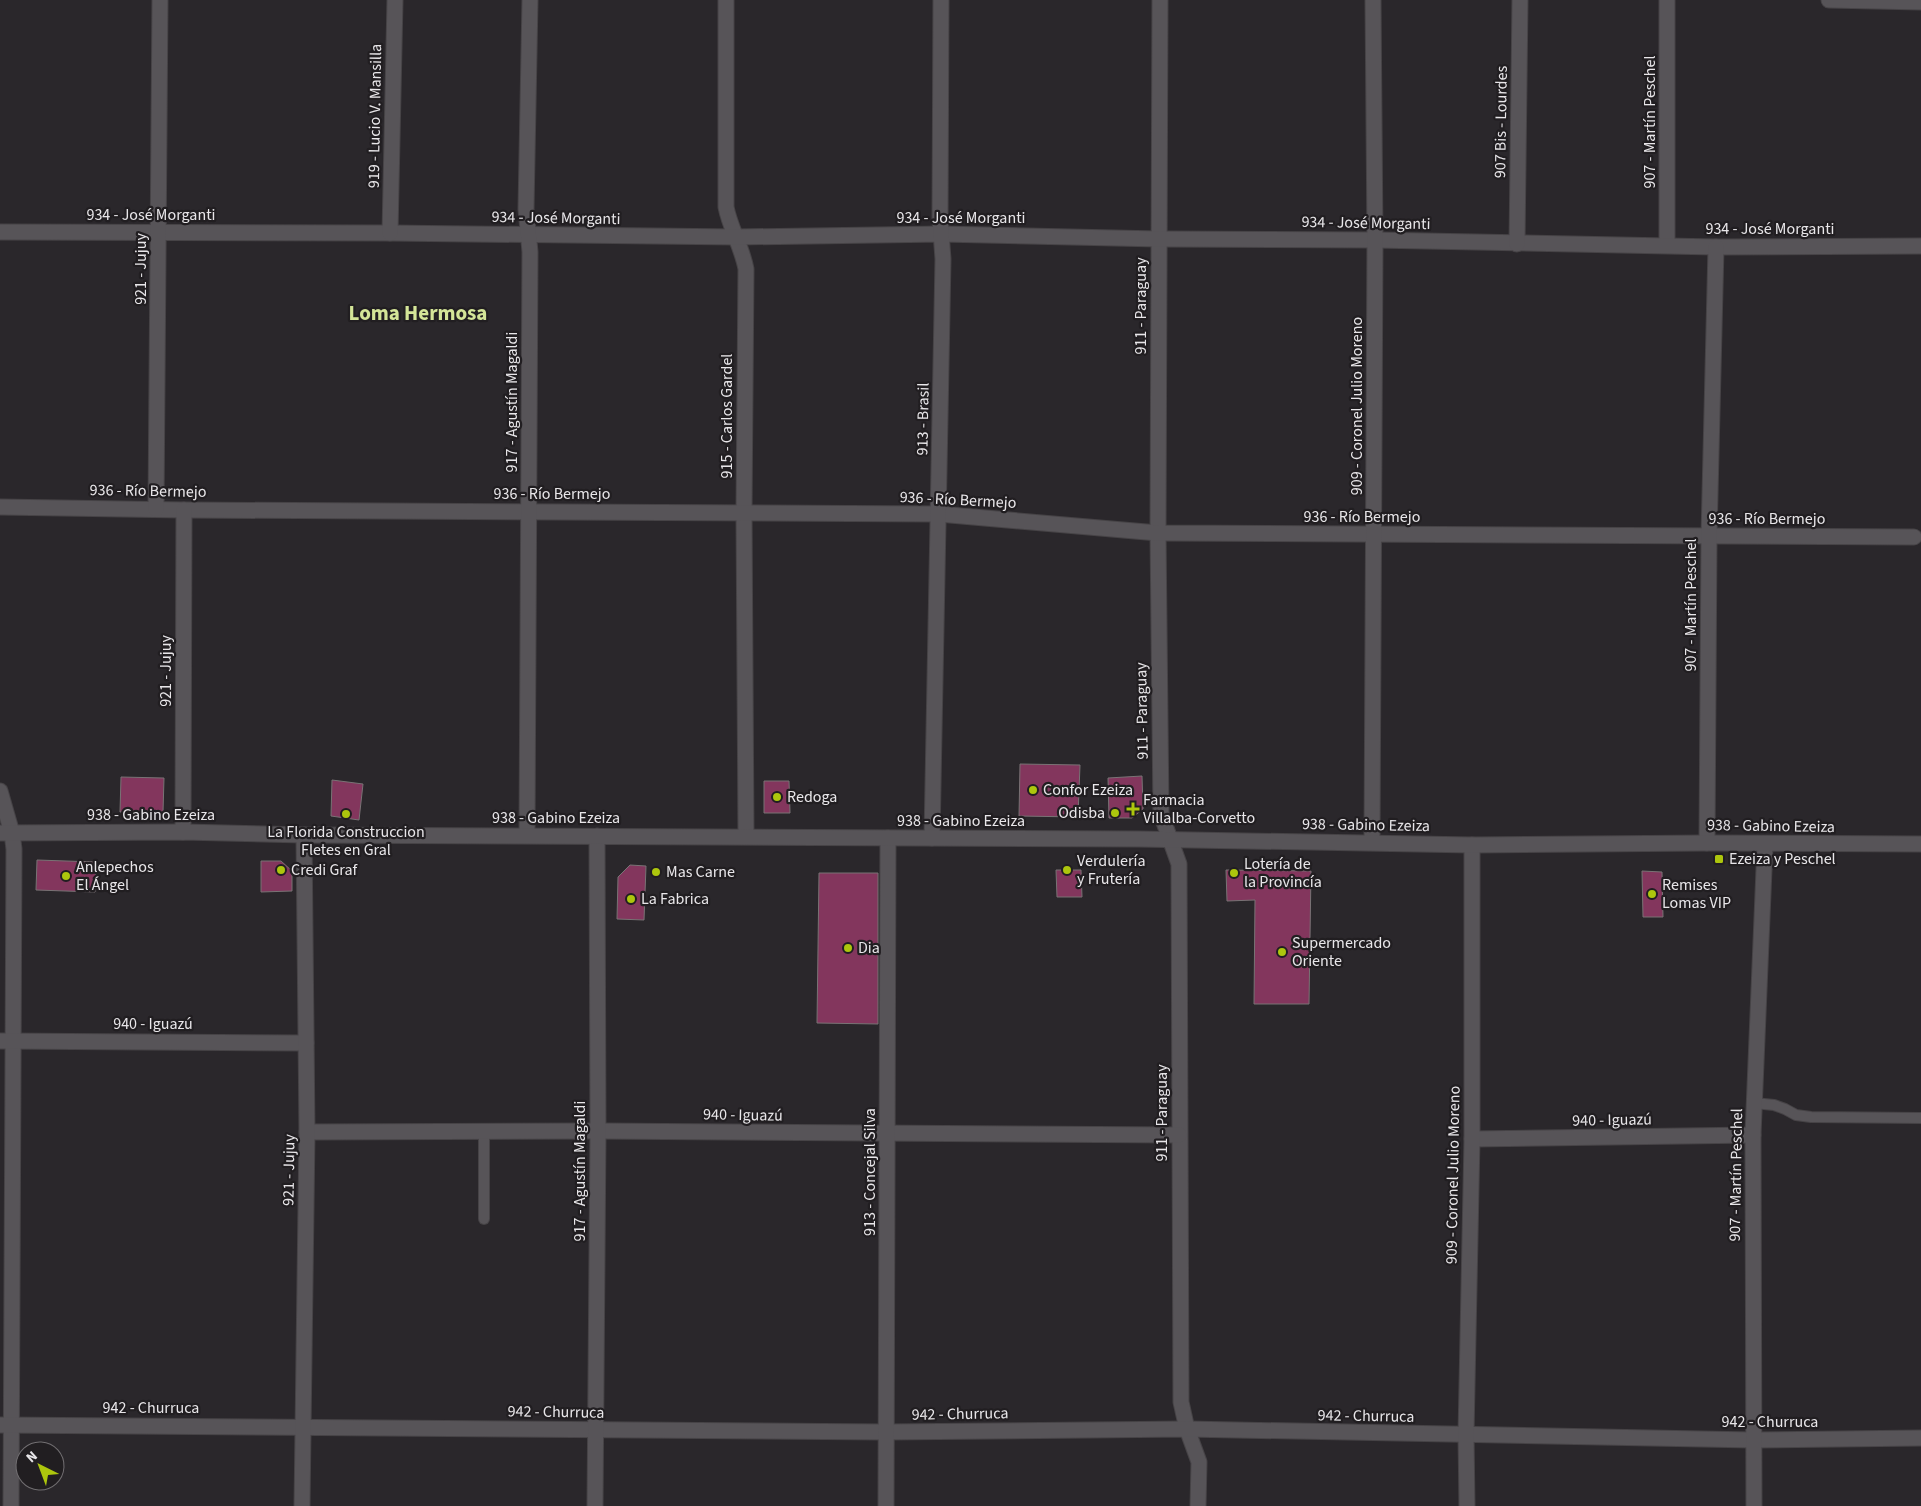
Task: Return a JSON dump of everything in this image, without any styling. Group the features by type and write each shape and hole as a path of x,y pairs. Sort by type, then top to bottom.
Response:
{"street":[{"name":"921 - Jujuy","path":"156,509 160,0"},
{"name":"919 - Lucio V. Mansilla","path":"390,233 395,0"},
{"name":"917 - Agustín Magaldi","path":"527,835 529,236 526,209 530,0"},
{"name":"915 - Carlos Gardel","path":"726,0 726,207 746,269 744,512 746,836"},
{"name":"913 - Brasil","path":"932,838 939,514 942,0"},
{"name":"911 - Paraguay","path":"1160,0 1158,533 1161,814 1180,864 1179,1135 1181,1402 1187,1429 1199,1462 1198,1506"},
{"name":"909 - Coronel Julio Moreno","path":"1372,842 1375,240 1373,0"},
{"name":"907 Bis - Lourdes","path":"1517,244 1520,0"},
{"name":"907 - Martín Peschel","path":"1667,0 1667,245"},
{"path":"1829,0 1921,2"},
{"name":"934 - José Morganti","path":"0,232 390,233 737,237 942,234 1716,247 1921,246"},
{"name":"907 - Martín Peschel","path":"1708,843 1709,536 1716,247"},
{"name":"936 - Río Bermejo","path":"0,507 184,510 939,514 1158,533 1914,537"},
{"name":"921 - Jujuy","path":"183,832 184,510"},
{"path":"0,791 6,833 14,849 7,1041 6,1425 11,1506"},
{"name":"938 - Gabino Ezeiza","path":"6,833 183,832 304,835 746,836 1472,844 1921,844"},
{"name":"921 - Jujuy","path":"302,1506 307,1132 304,835"},
{"name":"917 - Agustín Magaldi","path":"595,1506 598,1131 597,836"},
{"name":"913 - Concejal Silva","path":"886,1506 888,838"},
{"name":"909 - Coronel Julio Moreno","path":"1467,1506 1466,1435 1472,1139 1472,844"},
{"name":"907 - Martín Peschel","path":"1754,1506 1753,1135 1764,845"},
{"name":"940 - Iguazú","path":"7,1041 306,1043"},
{"name":"940 - Iguazú","path":"307,1132 598,1131 1179,1135"},
{"name":"940 - Iguazú","path":"1472,1139 1753,1135"},
{"name":"942 - Churruca","path":"6,1425 886,1432 1187,1429 1753,1440 1921,1438"}],"lane":[{"path":"1754,1103 1774,1105 1796,1115 1803,1116 1921,1118"},
{"path":"484,1131 484,1219"}],"building":[{"path":"1020,764 1080,765 1078,817 1019,816"},
{"path":"1142,776 1143,809 1132,818 1109,818 1108,778"},
{"path":"121,777 164,778 163,812 120,812"},
{"path":"332,780 363,784 359,820 331,816"},
{"name":"Redoga","path":"764,781 789,781 790,813 764,813"},
{"name":"Anlepechos El Ángel","path":"37,860 96,862 95,892 36,890"},
{"path":"261,861 281,861 292,871 292,891 261,892"},
{"name":"La Fabrica","path":"630,865 646,866 644,920 617,919 618,877"},
{"path":"1056,870 1081,870 1082,897 1057,897"},
{"name":"Supermercado Oriente","path":"1226,870 1311,871 1309,1004 1254,1004 1255,900 1227,901"},
{"name":"Remises Lomas VIP","path":"1642,871 1662,872 1663,917 1643,917"},
{"name":"Dia","path":"819,873 878,873 878,1024 817,1023"}],"place":[{"name":"Confor Ezeiza","path":"1033,790"},
{"name":"Redoga","path":"777,797"},
{"name":"Farmacia Villalba-Corvetto","path":"1133,809"},
{"name":"Odisba","path":"1115,813"},
{"name":"La Florida Construccion Fletes en Gral","path":"346,814"},
{"name":"Ezeiza y Peschel","path":"1719,859"},
{"name":"Credi Graf","path":"281,870"},
{"name":"Verdulería y Frutería","path":"1067,870"},
{"name":"Mas Carne","path":"656,872"},
{"name":"Lotería de la Provincía","path":"1234,873"},
{"name":"Anlepechos El Ángel","path":"66,876"},
{"name":"Remises Lomas VIP","path":"1652,894"},
{"name":"La Fabrica","path":"631,899"},
{"name":"Dia","path":"848,948"},
{"name":"Supermercado Oriente","path":"1282,952"}],"district":[{"name":"Loma Hermosa","path":"418,313"}]}
